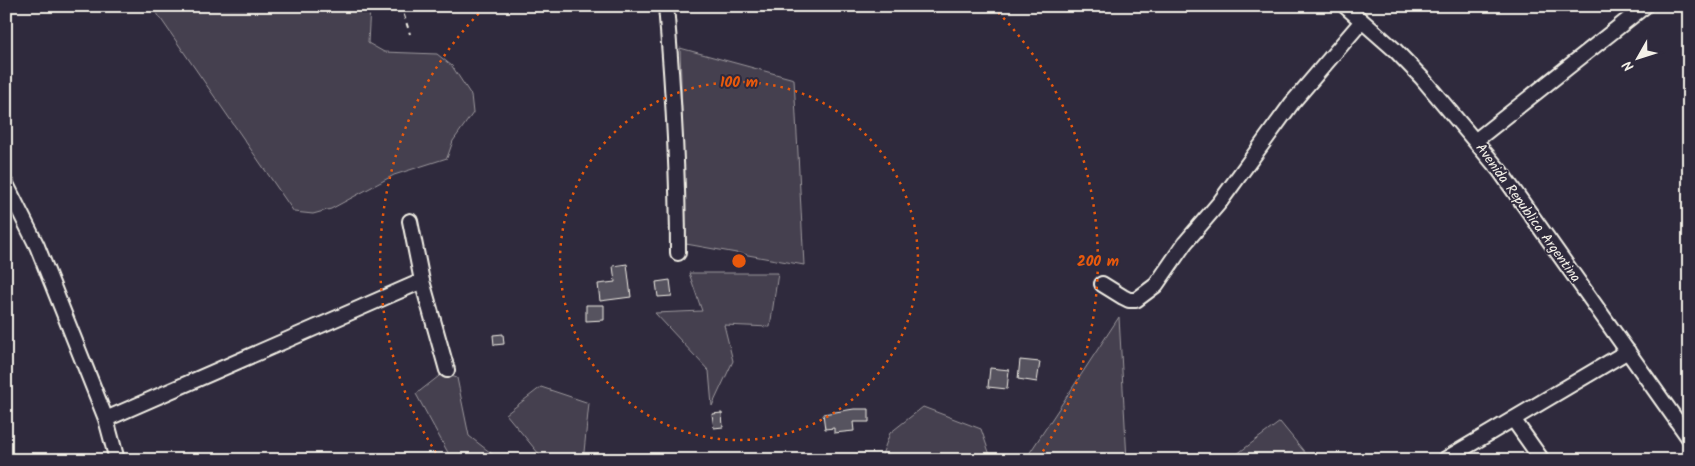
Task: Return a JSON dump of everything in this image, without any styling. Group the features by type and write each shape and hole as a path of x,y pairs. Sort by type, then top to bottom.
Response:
{"street":[{"path":"666,6 678,187 678,252"},
{"name":"Avenida Republica Argentina","path":"1345,6 1422,78 1500,171 1689,438"},
{"path":"1475,141 1636,9"},
{"path":"1102,284 1129,300 1136,300 1156,285 1185,243 1220,202 1292,103 1362,20"},
{"path":"6,184 37,246 106,419 118,460"},
{"path":"410,221 422,281 447,370"},
{"path":"106,419 422,281"},
{"path":"1444,460 1628,351"},
{"path":"1513,419 1542,460"}],"path":[{"path":"401,6 410,34"}],"shaded area":[{"path":"152,6 370,6 368,43 384,52 437,54 452,66 471,95 473,113 453,141 447,158 394,175 331,209 313,214 294,212"},
{"path":"680,48 794,79 804,265 686,244"},
{"path":"689,273 778,273 770,327 724,325 733,361 712,406 709,371 655,313 702,311"},
{"path":"1119,317 1127,460 1025,460"},
{"path":"443,373 457,378 469,436 500,460 452,460 416,394"},
{"path":"541,387 589,403 584,452 580,460 540,460 539,454 506,414"},
{"path":"923,407 981,429 990,455 987,460 880,460 890,433"},
{"path":"1280,422 1311,460 1229,460"}],"building":[{"path":"627,264 631,297 600,301 598,284 615,282 613,266"},
{"path":"670,280 672,296 658,297 656,282"},
{"path":"586,305 604,305 604,320 586,321"},
{"path":"503,334 504,344 494,345 493,335"},
{"path":"1020,360 1040,362 1037,382 1018,379"},
{"path":"990,368 1009,370 1007,389 988,387"},
{"path":"854,409 869,409 869,422 853,422 854,431 834,433 834,428 825,429 823,414"},
{"path":"722,413 723,427 714,428 712,414"}]}
